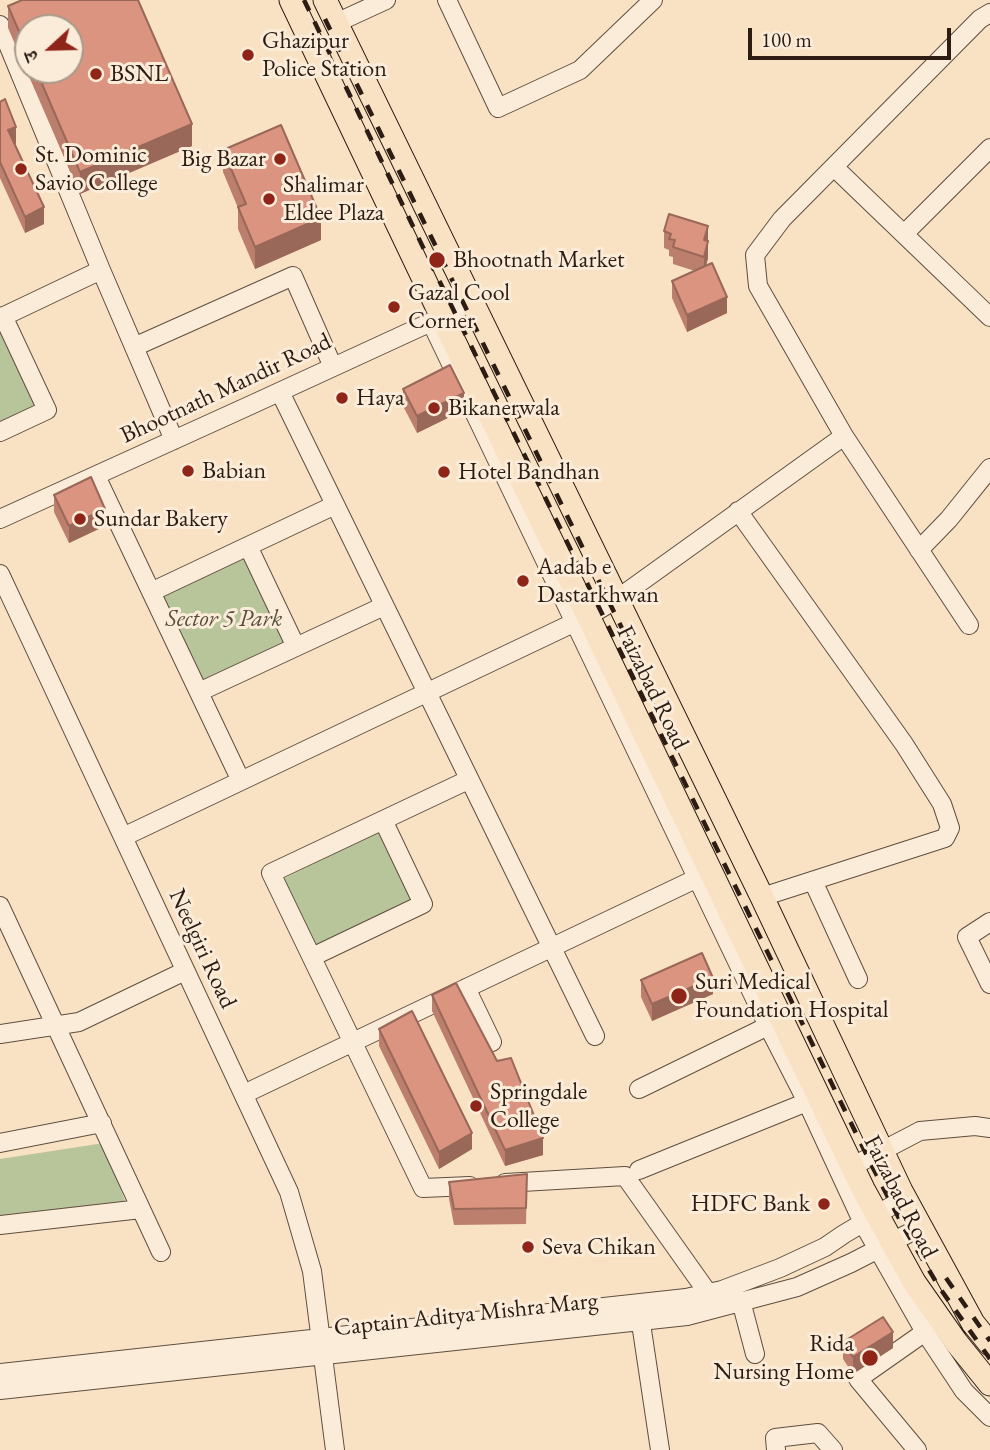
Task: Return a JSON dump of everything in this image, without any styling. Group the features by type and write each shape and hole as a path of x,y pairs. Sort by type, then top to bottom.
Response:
{"main road":[{"name":"Faizabad Road","path":"291,0 436,319 704,875 853,1166 870,1219 885,1246 990,1384"},
{"name":"Faizabad Road","path":"325,0 762,897 905,1198 973,1323 990,1343"}],"street":[{"path":"336,23 386,0"},
{"path":"447,0 498,108 580,70 653,0"},
{"path":"969,625 844,436 758,286 755,255 782,219 987,20"},
{"path":"0,25 174,440"},
{"path":"904,234 990,148"},
{"path":"834,167 990,317"},
{"path":"0,432 47,410 2,317 101,271"},
{"path":"134,347 293,276 333,367"},
{"name":"Bhootnath Mandir Road","path":"0,519 280,392 472,301"},
{"path":"280,392 595,1036"},
{"path":"123,837 581,619 617,599 844,436"},
{"path":"919,550 949,519 990,468"},
{"path":"96,476 241,781"},
{"path":"151,592 335,505"},
{"path":"738,511 904,744 942,804 950,828 945,838 762,897"},
{"path":"248,546 296,647"},
{"name":"Neelgiri Road","path":"2,584 289,1192 312,1271 335,1450"},
{"path":"199,692 384,606"},
{"path":"468,780 271,873 423,1188 625,1176 708,1293"},
{"path":"312,957 423,904 383,820"},
{"path":"244,1094 704,875 768,1026 870,1219"},
{"path":"813,881 858,979"},
{"path":"0,906 4,925 57,1026 161,1252"},
{"path":"990,922 967,937 990,984"},
{"path":"0,1034 79,1022 185,971"},
{"path":"467,988 492,1042"},
{"path":"639,1089 768,1026"},
{"path":"639,1170 807,1102"},
{"path":"0,1143 102,1123"},
{"path":"853,1166 920,1131 975,1126 990,1128"},
{"name":"Captain Aditya Mishra Marg","path":"0,1373 321,1346 639,1312 722,1290 779,1268 825,1247 905,1198"},
{"path":"0,1225 141,1209"},
{"name":"Captain Aditya Mishra Marg","path":"639,1312 687,1316 797,1287 921,1227"},
{"path":"885,1246 925,1332 964,1391 990,1417"},
{"path":"741,1301 755,1354"},
{"path":"639,1312 658,1450"},
{"path":"917,1450 858,1379 925,1332"},
{"name":"Captain Aditya Mishra Marg","path":"0,1390 321,1346"},
{"path":"776,1450 775,1437 818,1433 833,1450"}],"green space":[{"path":"0,324 42,409 0,428"},
{"name":"Sector 5 Park","path":"246,557 286,642 203,681 163,596"},
{"path":"380,831 413,898 316,946 283,879"},
{"path":"104,1143 130,1215 0,1226 0,1159"}],"building":[{"path":"22,0 138,0 192,124 80,172 42,84 84,84 84,14 14,14 14,20 8,6"},
{"path":"5,99 16,127 8,130 44,207 25,217 0,162 0,102"},
{"name":"Shalimar Eldee Plaza","path":"281,125 321,218 255,247 238,207 246,204 223,150"},
{"path":"669,214 708,226 704,240 708,241 704,257 673,247 675,240 669,239 671,234 664,231"},
{"path":"712,263 727,297 687,315 672,281"},
{"path":"450,365 464,393 417,416 403,389"},
{"path":"91,477 105,509 69,526 54,495"},
{"path":"702,953 713,978 652,1004 641,980"},
{"path":"456,983 497,1061 511,1058 543,1138 505,1150 432,995"},
{"path":"412,1011 472,1133 439,1152 379,1029"},
{"path":"527,1174 526,1208 454,1209 449,1182"},
{"path":"883,1317 893,1332 853,1357 843,1342"}],"railway":[{"path":"304,0 873,1168 939,1287 990,1359"},
{"path":"325,19 652,690"},
{"path":"946,1278 990,1341"}],"place":[{"name":"Ghazipur Police Station","path":"248,55"},
{"name":"BSNL","path":"96,74"},
{"name":"Big Bazar","path":"280,159"},
{"name":"St. Dominic Savio College","path":"21,169"},
{"name":"Shalimar Eldee Plaza","path":"269,199"},
{"name":"Bhootnath Market","path":"437,260"},
{"name":"Gazal Cool Corner","path":"394,307"},
{"name":"Haya","path":"342,398"},
{"name":"Bikanerwala","path":"434,408"},
{"name":"Babian","path":"188,471"},
{"name":"Hotel Bandhan","path":"444,472"},
{"name":"Sundar Bakery","path":"80,519"},
{"name":"Aadab e Dastarkhwan","path":"523,581"},
{"name":"Suri Medical Foundation Hospital","path":"679,996"},
{"name":"Springdale College","path":"476,1106"},
{"name":"HDFC Bank","path":"824,1204"},
{"name":"Seva Chikan","path":"528,1247"},
{"name":"Rida Nursing Home","path":"870,1358"}]}
